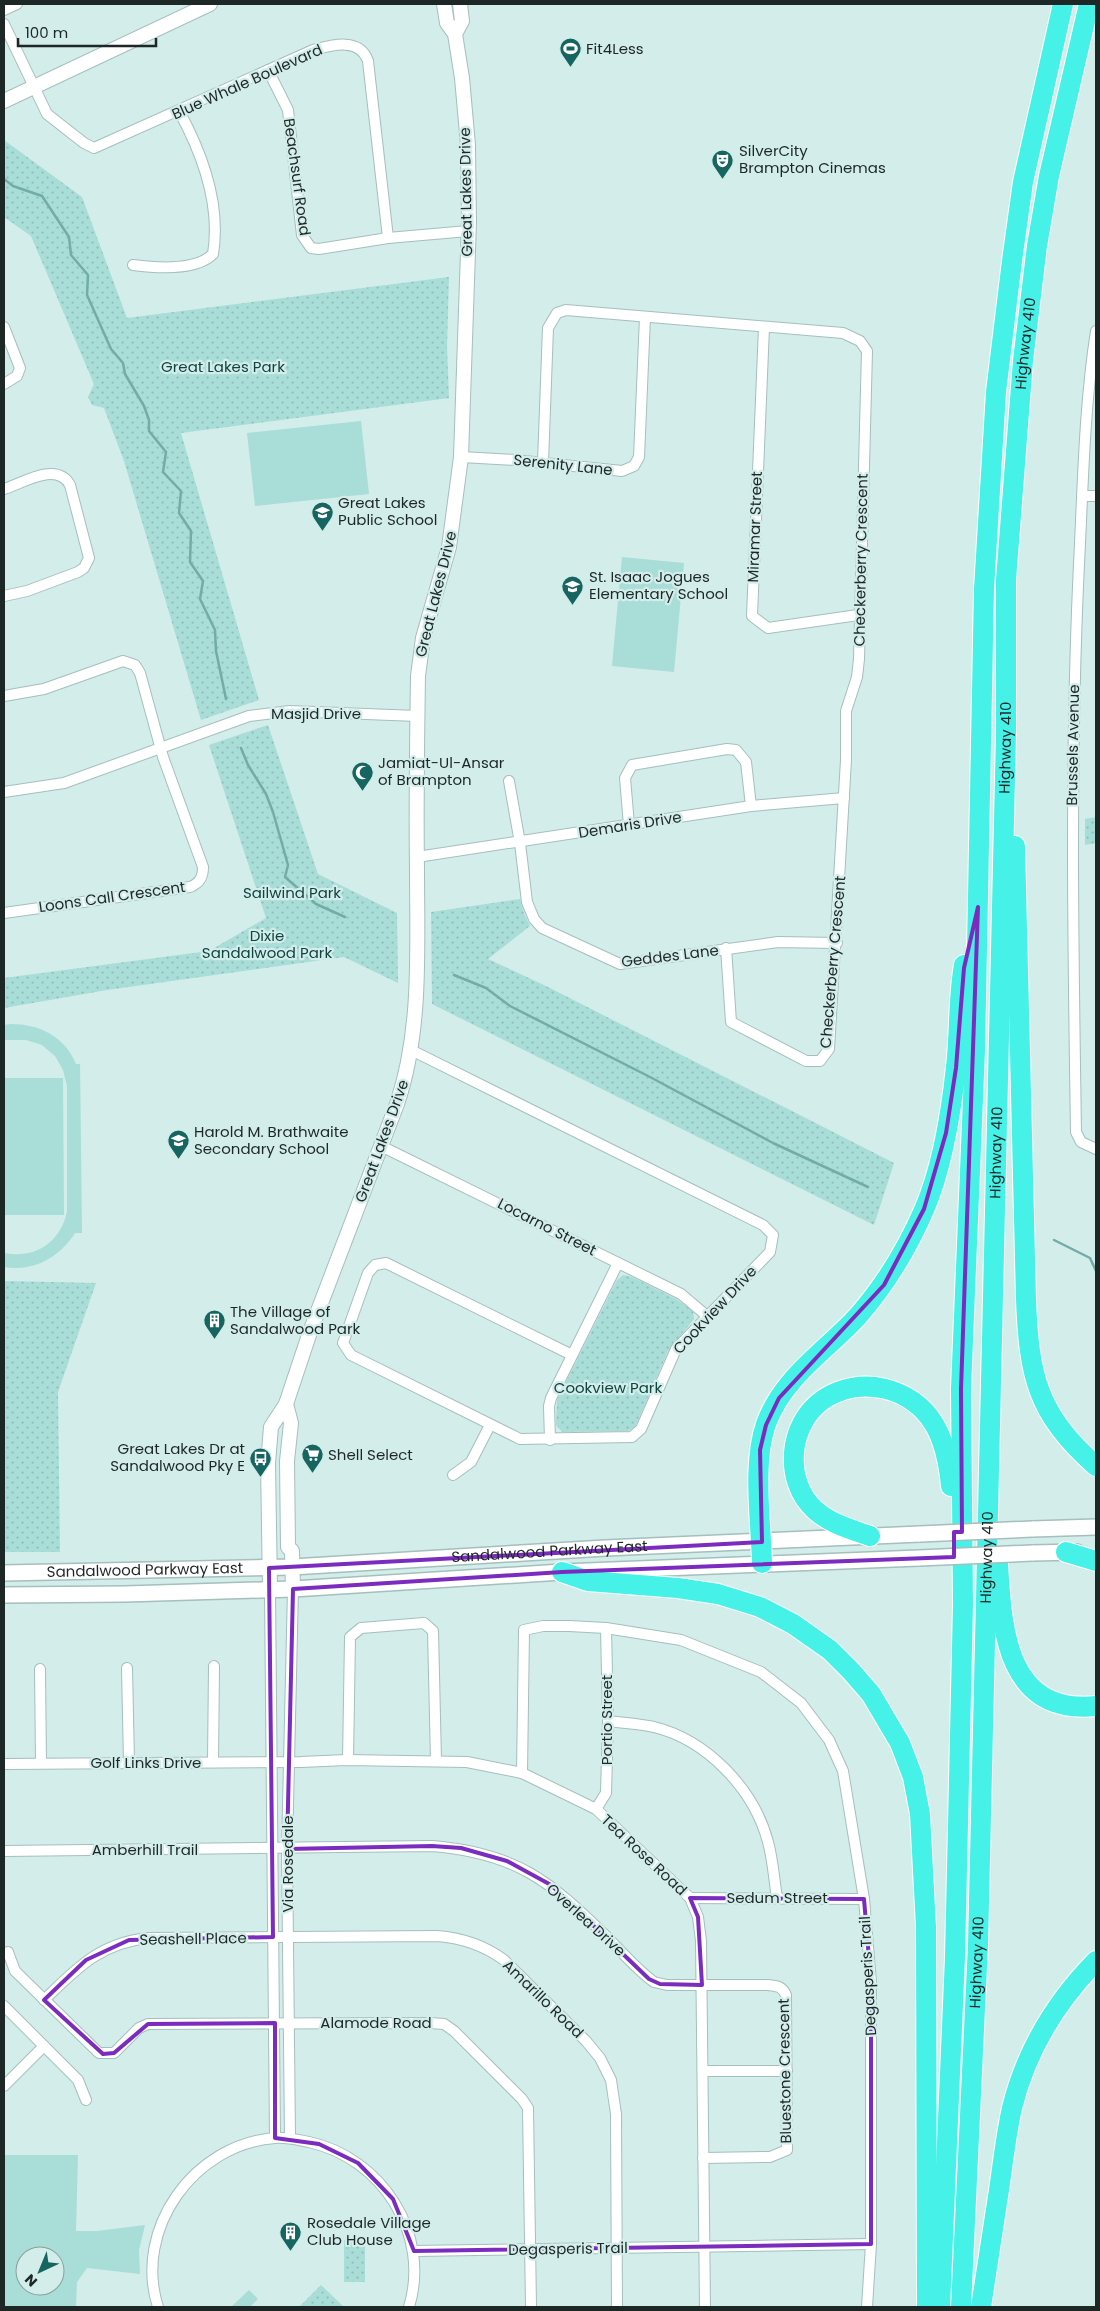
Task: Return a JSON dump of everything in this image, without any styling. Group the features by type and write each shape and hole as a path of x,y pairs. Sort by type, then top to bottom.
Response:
{"highway":[{"path":"1055,38 1056,4"},
{"name":"Highway 410","path":"940,2307 955,1957 963,1604 961,1389 975,1050 984,589 996,392 1023,182 1063,4"},
{"name":"Highway 410","path":"960,2307 978,1946 1006,734 1006,580 1023,361 1037,246 1049,176 1090,4"},
{"path":"1006,734 1013,777 1027,1334 1037,1386 1048,1412 1069,1441 1096,1466"},
{"path":"762,1563 759,1493 760,1450 766,1425 779,1398 795,1375 857,1317 884,1285 905,1249 924,1209 946,1133 956,1068 964,968 978,907"},
{"path":"870,1536 837,1525 815,1510 806,1500 799,1486 793,1464 796,1441 801,1427 813,1409 834,1394 857,1387 882,1388 904,1396 920,1406 939,1433 950,1472 955,1582 963,1604"},
{"path":"988,1502 996,1521 1002,1619 1007,1646 1015,1665 1033,1688 1045,1697 1075,1707 1096,1706"},
{"path":"1066,1552 1096,1561"},
{"path":"562,1572 588,1581 678,1588 718,1594 760,1608 793,1624 830,1650 851,1671 871,1694 900,1743 913,1777 920,1814 926,1927 926,2307"},
{"path":"982,2307 1007,2135 1020,2081 1040,2035 1058,2005 1075,1982 1096,1961"}],"main road":[{"name":"Sandalwood Parkway East","path":"4,1572 269,1568 605,1548 1096,1527"},
{"name":"Sandalwood Parkway East","path":"4,1595 270,1590 562,1572 1096,1551"}],"street":[{"path":"4,10 16,4"},
{"path":"4,101 210,4"},
{"name":"Great Lakes Drive","path":"270,1590 268,1464 271,1427 286,1404 310,1332 402,1089 411,1050 417,945 417,716 420,656 449,547 461,457 468,230 468,145 462,78 455,34 447,23 444,4"},
{"name":"Great Lakes Drive","path":"455,34 462,21 460,4"},
{"path":"4,24 33,88"},
{"name":"Blue Whale Boulevard","path":"33,88 42,106 53,120 88,147 94,148 179,112 306,53 331,46 350,44 366,55 388,238"},
{"name":"Beachsurf Road","path":"268,70 288,110 305,242 310,248 320,249 388,238 468,230"},
{"path":"133,265 148,267 190,265 206,261 214,254 214,229 204,164 179,112"},
{"name":"Checkerberry Crescent","path":"543,462 548,328 557,313 566,310 843,333 860,341 867,351 857,677 846,711 837,943 829,1049 820,1061 814,1063 806,1061 731,1022 729,1015 726,948"},
{"name":"Serenity Lane","path":"461,457 543,462 622,471 634,466 639,457 645,317"},
{"path":"4,327 20,368 17,376 4,384"},
{"name":"Miramar Street","path":"764,327 752,616 768,628 858,615"},
{"name":"Brussels Avenue","path":"1096,331 1086,405 1074,667 1072,815 1076,1110 1078,1137 1088,1147 1096,1149"},
{"path":"4,489 51,473 65,477 70,485 89,558 84,568 78,572 27,591 4,596"},
{"path":"1082,496 1096,496"},
{"path":"4,696 44,690 128,661 135,665 140,673 161,749"},
{"name":"Masjid Drive","path":"4,792 64,783 249,716 290,711 417,716"},
{"name":"Loons Call Crescent","path":"4,913 179,889 196,884 202,874 202,867 161,749"},
{"path":"629,825 625,778 632,765 727,749 736,750 744,757 751,806"},
{"name":"Geddes Lane","path":"509,781 529,910 542,928 620,964 778,942 837,943"},
{"name":"Demaris Drive","path":"416,857 520,843 751,806 844,798"},
{"name":"Cookview Drive","path":"411,1050 766,1227 773,1235 770,1252 707,1316 674,1354 638,1434 632,1437 520,1440 347,1352 342,1343 371,1268 381,1263 391,1264 572,1355"},
{"name":"Locarno Street","path":"381,1146 681,1294 707,1316"},
{"path":"550,1440 548,1406 551,1398 618,1263"},
{"name":"Great Lakes Drive","path":"286,1404 291,1423 287,1461 287,1529 288,1548 292,1551 293,1589"},
{"path":"452,1475 471,1462 490,1425"},
{"name":"Via Rosedale","path":"290,2138 287,2023 287,1848 293,1589"},
{"name":"Via Rosedale","path":"270,1590 275,2138"},
{"path":"348,1760 352,1634 361,1628 424,1623 433,1631 436,1761"},
{"name":"Degasperis Trail","path":"414,2251 871,2244 871,1982 864,1899 843,1771 829,1740 801,1703 761,1672 681,1640 606,1628 543,1626 524,1630 522,1772"},
{"name":"Portio Street","path":"596,1808 606,1793 608,1721 606,1628"},
{"path":"213,1762 214,1666"},
{"path":"127,1668 128,1763"},
{"path":"40,1669 42,1764"},
{"path":"608,1721 654,1727 684,1739 713,1758 740,1785 758,1814 768,1841 777,1898"},
{"name":"Tea Rose Road","path":"289,1762 348,1760 436,1761 482,1764 522,1772 596,1808 690,1898 698,1917 702,1985 705,2307"},
{"name":"Golf Links Drive","path":"4,1764 289,1762"},
{"name":"Overlea Drive","path":"287,1848 432,1846 461,1848 508,1861 551,1885 654,1982 702,1985"},
{"name":"Amberhill Trail","path":"4,1851 287,1848"},
{"name":"Sedum Street","path":"690,1898 864,1899"},
{"name":"Seashell Place","path":"44,2000 86,1960 111,1946 129,1940 148,1938 288,1937"},
{"name":"Amarillo Road","path":"288,1937 448,1937 477,1944 504,1960 586,2040 600,2058 610,2080 616,2114 617,2307"},
{"name":"Alamode Road","path":"8,1952 15,1971 95,2050 103,2054 114,2053 139,2028 148,2024 444,2024 454,2031 522,2099 528,2108 531,2307"},
{"name":"Bluestone Crescent","path":"702,1985 768,1985 777,1986 783,1990 786,1995 787,2071 787,2150 770,2157 703,2158"},
{"path":"4,2006 78,2080 86,2100"},
{"path":"4,2086 44,2046"},
{"path":"703,2071 787,2071"},
{"path":"158,2307 152,2280 154,2248 161,2223 173,2200 188,2180 214,2159 246,2145 275,2138 290,2138 333,2149 358,2163 383,2186 400,2212 414,2251 414,2282 409,2307"},
{"path":"867,2307 871,2244"}],"highlighted area":[{"path":"978,907 961,1389 962,1532 954,1532 954,1557 562,1572 293,1589 287,1849 432,1846 461,1848 507,1861 551,1885 649,1979 660,1984 702,1985 698,1917 690,1898 864,1899 871,1982 871,2244 414,2251 393,2199 358,2163 319,2144 275,2138 275,2023 148,2024 114,2053 103,2054 44,2000 86,1960 129,1940 273,1937 269,1568 762,1542 760,1450 766,1425 779,1398 884,1285 924,1209 946,1133 956,1068 964,968"}],"green space":[{"name":"Great Lakes Park","path":"4,140 82,197 127,318 449,277 447,347 449,398 181,433 259,700 201,720 124,461 104,408 92,405 88,397 94,384 31,236 4,217"},
{"path":"361,421 369,494 255,506 247,433"},
{"path":"622,557 684,563 674,672 612,666"},
{"name":"Sailwind Park","path":"268,725 318,874 397,913 398,983 344,957 107,990 4,1008 4,978 209,951 266,918 209,745"},
{"path":"1096,817 1096,843 1085,845 1085,819"},
{"path":"520,899 530,926 488,959 546,986 894,1163 874,1225 432,1004 431,912"},
{"path":"4,1025 32,1026 50,1034 65,1046 76,1064 80,1064 82,1233 75,1233 61,1250 44,1261 35,1265 15,1268 4,1267 4,1253 15,1254 36,1251 52,1240 64,1223 67,1212 67,1086 63,1070 55,1056 42,1045 26,1040 4,1040"},
{"path":"4,1078 63,1078 64,1215 4,1215"},
{"name":"Cookview Park","path":"623,1275 632,1277 676,1299 693,1311 694,1319 668,1351 635,1427 628,1431 562,1432 556,1425 557,1400 617,1280"},
{"path":"4,1281 96,1283 58,1392 60,1552 4,1552"},
{"path":"4,2155 78,2155 76,2231 97,2231 145,2225 139,2250 140,2274 87,2268 77,2282 76,2307 4,2307"},
{"path":"344,2240 365,2240 365,2282 344,2282"},
{"path":"321,2285 344,2307 299,2307"},
{"path":"249,2290 258,2299 250,2307 231,2307"}],"waterway":[{"path":"4,179 13,186 42,196 69,237 71,255 88,275 87,295 111,349 123,363 125,374 144,406 149,420 149,431 166,452 163,472 181,491 179,513 191,531 190,562 203,581 200,599 215,630 216,651 226,699"},
{"path":"241,748 248,765 266,794 273,812 288,865 285,877 316,904 345,917"},
{"path":"454,975 486,988 510,1006 650,1077 773,1143 868,1187"},
{"path":"1054,1240 1090,1258 1096,1271"}],"place":[{"name":"Fit4Less","path":"570,68"},
{"name":"SilverCity Brampton Cinemas","path":"723,179"},
{"name":"Great Lakes Public School","path":"322,531"},
{"name":"St. Isaac Jogues Elementary School","path":"573,605"},
{"name":"Jamiat-Ul-Ansar of Brampton","path":"362,791"},
{"name":"Harold M. Brathwaite Secondary School","path":"178,1160"},
{"name":"The Village of Sandalwood Park","path":"214,1340"},
{"name":"Shell Select","path":"312,1474"},
{"name":"Great Lakes Dr at Sandalwood Pky E","path":"261,1477"},
{"name":"Rosedale Village Club House","path":"291,2251"}],"park label":[{"name":"Dixie Sandalwood Park","path":"267,944"}]}
